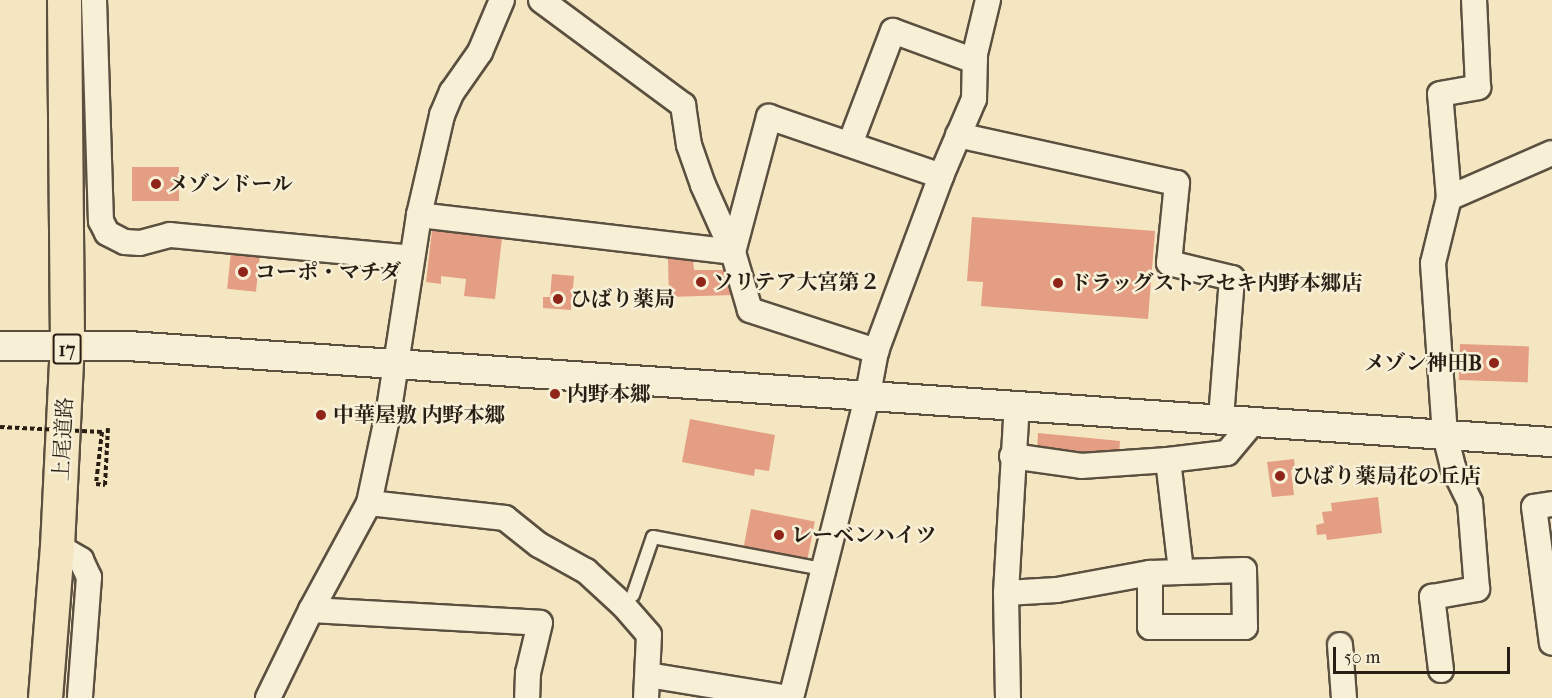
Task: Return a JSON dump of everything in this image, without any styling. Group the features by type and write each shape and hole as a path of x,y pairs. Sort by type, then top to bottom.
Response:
{"highway":[{"name":"上尾道路","path":"45,698 57,546 67,344 68,9"}],"street":[{"path":"94,0 101,221 107,233 125,242 140,243 170,235 412,258"},
{"path":"268,698 311,610 369,503 397,364 419,216 442,115 457,83 480,52 502,0"},
{"path":"541,0 683,105 684,124 699,175 733,252 750,310 876,351"},
{"path":"369,503 505,519 539,544 586,571 624,606 648,634 647,686 790,698 868,394 876,351 941,176 974,99 975,61 988,0"},
{"path":"1441,670 1432,597 1477,589 1470,502 1453,467 1446,435 1433,263 1449,198 1440,94 1478,87 1474,0"},
{"path":"850,144 892,31 975,61"},
{"path":"733,252 770,117 941,176"},
{"path":"958,135 1177,183 1169,263 1232,278 1221,419"},
{"path":"1449,198 1552,153"},
{"path":"419,216 733,252"},
{"path":"0,346 67,344 128,346 868,394 1552,442"},
{"path":"1008,698 1006,593 1012,456 1017,405"},
{"path":"1012,456 1082,466 1227,453 1253,422"},
{"path":"1168,460 1181,570"},
{"path":"1552,504 1534,507 1552,643"},
{"path":"57,546 81,560 88,578 80,698"},
{"path":"1006,593 1057,590 1150,573 1181,570 1244,570 1245,627 1150,627 1150,573"},
{"path":"311,610 540,623 528,673 527,698"},
{"path":"1340,645 1344,698"}],"lane":[{"path":"633,595 653,537 823,569"}],"path":[{"path":"0,428 102,432 96,484 105,485 108,428"}],"building":[{"name":"メゾンドール","path":"132,167 179,167 179,201 132,201"},
{"path":"972,217 1155,231 1148,319 981,306 983,282 967,281"},
{"path":"432,230 502,238 495,299 464,296 466,279 441,276 441,284 426,282"},
{"name":"コーポ・マチダ","path":"231,252 260,255 256,292 227,289"},
{"name":"ソリテア大宮第２","path":"668,259 693,259 694,270 732,270 733,295 669,297"},
{"path":"552,274 574,276 571,310 543,308 543,297 550,297"},
{"name":"メゾン神田B","path":"1460,344 1529,346 1528,382 1459,380"},
{"path":"690,419 775,435 769,471 755,469 754,476 682,462"},
{"path":"1038,433 1120,441 1119,455 1084,460 1037,452"},
{"path":"1294,459 1295,469 1291,470 1294,495 1272,497 1267,462"},
{"path":"1378,497 1382,533 1327,540 1326,534 1317,535 1316,525 1324,523 1322,512 1332,511 1331,503"},
{"name":"レーベンハイツ","path":"751,509 815,521 807,561 743,548"}],"place":[{"name":"メゾンドール","path":"156,184"},
{"name":"コーポ・マチダ","path":"243,272"},
{"name":"ソリテア大宮第２","path":"701,282"},
{"name":"ドラッグストアセキ内野本郷店","path":"1058,283"},
{"name":"ひばり薬局","path":"558,299"},
{"name":"メゾン神田B","path":"1494,363"},
{"name":"内野本郷","path":"555,394"},
{"name":"中華屋敷 内野本郷","path":"321,415"},
{"name":"ひばり薬局花の丘店","path":"1280,476"},
{"name":"レーベンハイツ","path":"779,535"}]}
